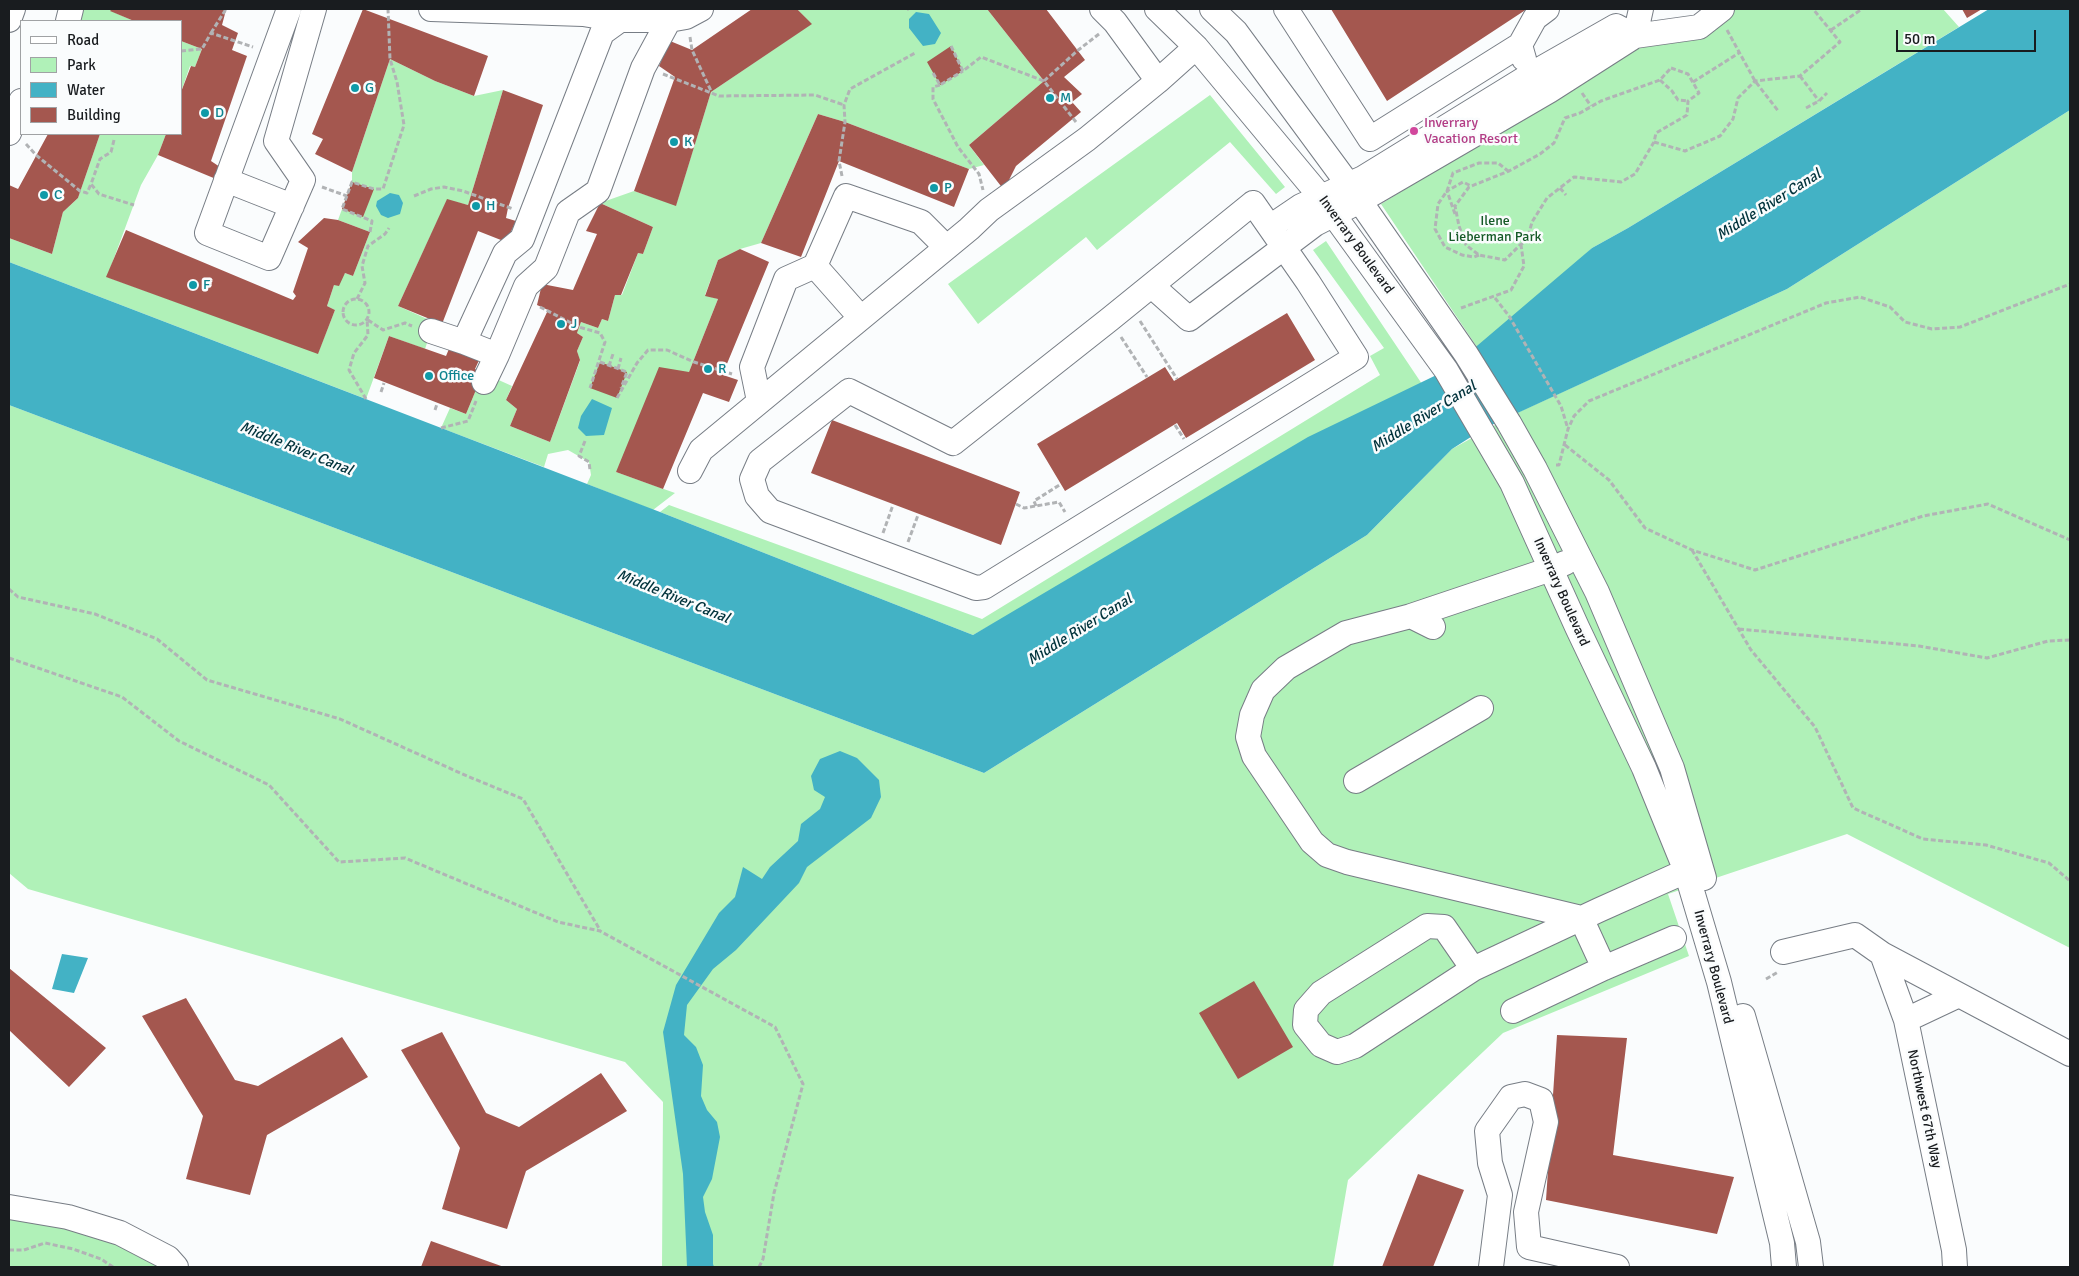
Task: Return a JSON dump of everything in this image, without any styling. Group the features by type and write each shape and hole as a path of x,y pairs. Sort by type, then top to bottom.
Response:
{"street":[{"path":"9,20 13,9"},
{"path":"289,9 207,233 269,258 303,180 276,141 314,9"},
{"path":"431,9 583,14 682,14"},
{"name":"Inverrary Boulevard","path":"1157,9 1196,47 1327,205 1446,370 1512,483 1644,768 1686,871 1719,982 1782,1244 1784,1267"},
{"name":"Inverrary Boulevard","path":"1212,9 1236,32 1354,193 1466,354 1509,423 1597,592 1672,768 1808,1242 1811,1267"},
{"path":"1286,9 1370,140 1389,174"},
{"path":"1370,140 1520,45 1535,18 1547,9"},
{"path":"1635,36 1641,9"},
{"path":"464,342 505,253 522,239 602,33 620,14"},
{"path":"484,382 526,286 546,268 568,212 598,191 643,68 682,14"},
{"path":"1109,15 1158,82"},
{"path":"1270,226 1327,205 1389,174 1535,86 1616,26 1635,36 1699,28 1722,16"},
{"path":"1520,45 1535,86"},
{"path":"690,471 700,450 757,393 860,317 946,248 989,210 1087,139 1158,82 1196,47"},
{"path":"10,130 20,103"},
{"path":"226,180 292,206"},
{"path":"757,393 752,367 786,279 815,266 846,196 921,222 946,248"},
{"path":"1253,204 1270,226 1356,357 984,587 976,588 770,511 757,496 752,479 760,461 849,391 953,443 1130,304 1253,204"},
{"path":"1152,286 1189,319 1315,224 1327,205"},
{"path":"505,253 546,268"},
{"path":"815,266 860,317"},
{"path":"431,331 497,355"},
{"path":"1579,556 1551,569 1411,616 1346,633 1286,668 1263,690 1252,714 1248,737 1254,756 1312,842 1327,855 1347,862 1581,918"},
{"path":"1411,616 1433,627"},
{"path":"1356,781 1481,708"},
{"path":"1474,969 1444,927 1427,926 1321,993 1306,1010 1305,1025 1321,1045 1337,1052 1355,1046 1474,969 1686,871"},
{"path":"1581,918 1604,968"},
{"path":"1783,952 1855,935 1882,954 2070,1054"},
{"path":"1513,1011 1604,968 1674,938"},
{"name":"Northwest 67th Way","path":"1882,954 1906,1020 1954,1250 1955,1267"},
{"path":"1906,1020 1959,996"},
{"path":"1491,1267 1500,1195 1490,1163 1487,1131 1510,1097 1525,1094 1541,1100 1546,1122 1526,1212 1529,1247 1617,1267"},
{"path":"9,1207 68,1217 120,1233 168,1258 176,1267"}],"path":[{"path":"182,51 202,49 226,9"},
{"path":"370,232 372,221 342,209 352,182 374,189 383,189 404,125 397,82 390,58 388,9"},
{"path":"1654,142 1685,152 1720,136 1733,119 1738,98 1755,81 1800,76 1840,42 1813,9"},
{"path":"1831,30 1862,9"},
{"path":"682,14 692,50 711,92"},
{"path":"1044,81 1077,51 1109,15"},
{"path":"1722,16 1739,54 1755,81 1779,112"},
{"path":"211,33 235,40 272,55"},
{"path":"951,46 963,71"},
{"path":"846,196 839,161 845,122 844,105 850,89 915,53"},
{"path":"1692,82 1739,54"},
{"path":"989,210 979,174 958,147 933,99 933,86 940,85 981,57 1044,81 1087,139"},
{"path":"643,68 675,77 719,96 815,95 844,105"},
{"path":"1459,226 1455,206 1469,187 1509,171 1540,154 1554,143 1565,118 1580,113 1601,101 1660,80 1671,68 1688,74 1699,93 1688,101 1678,100 1672,90 1660,80"},
{"path":"932,73 940,85"},
{"path":"1800,76 1819,101"},
{"path":"1806,108 1819,101 1827,93"},
{"path":"1509,171 1498,162 1479,163 1453,173 1447,191 1438,204 1435,229 1445,247 1474,258 1479,256 1504,260 1520,244 1527,241 1532,222 1548,198 1574,177 1621,182 1635,174 1654,142 1656,133 1687,115 1688,101"},
{"path":"10,130 36,155 80,191 87,193 100,159 111,152 114,140"},
{"path":"303,180 347,196"},
{"path":"1447,191 1463,182 1472,186"},
{"path":"92,184 99,194 134,206"},
{"path":"414,196 431,189 444,187 462,191 530,215"},
{"path":"1560,188 1566,195"},
{"path":"1447,191 1466,245 1479,256"},
{"path":"367,319 361,324 354,326 344,319 342,311 346,304 357,299 365,283 362,266 368,246 385,234 389,228"},
{"path":"1461,308 1495,298 1511,290 1524,266 1520,244"},
{"path":"2070,284 1960,327 1932,329 1905,322 1890,307 1860,297 1826,303 1589,400 1574,416 1568,429 1565,445 1609,480 1645,528 1692,550 1755,570 1923,516 1988,504 2070,540"},
{"path":"522,296 579,327 600,333 605,342 590,388"},
{"path":"1495,298 1509,316 1561,406 1568,429"},
{"path":"357,299 364,302 368,308 368,335 354,353 349,370 366,399"},
{"path":"1130,304 1177,379"},
{"path":"367,319 383,330 405,323 431,331"},
{"path":"1110,319 1147,377"},
{"path":"600,362 627,372 617,398 637,363 648,350 667,350 757,393"},
{"path":"609,366 613,354"},
{"path":"618,369 621,358"},
{"path":"441,428 468,420 484,382"},
{"path":"381,392 384,383"},
{"path":"435,410 437,404"},
{"path":"585,441 580,456 589,462 590,470"},
{"path":"1036,506 1034,501 1061,484"},
{"path":"1016,504 1024,508 1058,502 1077,529"},
{"path":"876,552 893,505"},
{"path":"900,561 918,515"},
{"path":"1692,550 1751,650 1815,727 1853,808 1922,839 1986,845 2049,862 2070,881"},
{"path":"9,589 18,598 96,614 157,639 207,680 340,719 523,799 600,931"},
{"path":"1739,629 1919,646 1987,658 2048,641 2070,640"},
{"path":"9,658 122,697 179,741 269,785 340,862 405,858 558,922 600,931 775,1027 803,1084 774,1193 763,1258 759,1267"},
{"path":"9,1250 24,1250 45,1243 73,1249 101,1259 114,1267"}],"green space":[{"path":"81,9 112,9 111,11 132,20 81,20 79,16"},
{"path":"797,9 987,9 1044,81 969,145 984,165 969,169 845,122 818,114 761,243 740,249 718,260 705,295 718,299 689,372 616,472 675,493 653,510 587,484 591,475 589,462 568,450 548,454 544,467 441,428 450,408 466,414 483,373 512,386 506,400 517,409 510,426 550,442 580,361 577,351 583,337 577,333 581,322 598,328 602,319 608,321 615,295 622,295 638,253 643,254 653,227 600,203 634,191 676,205 711,92 811,24"},
{"name":"Ilene Lieberman Park","path":"1729,9 1943,9 1959,27 1592,248 1481,353 1381,204 1628,52 1668,39"},
{"path":"182,41 202,49 195,67 190,66 182,89"},
{"path":"390,59 435,81 474,96 503,90 468,205 447,200 398,306 434,322 425,349 389,336 366,399 9,262 9,238 52,254 63,212 78,198 100,135 166,135 158,155 141,185 107,277 318,353 335,310 327,306 334,285 345,273 353,276 370,232 338,220 352,182 352,172"},
{"path":"1210,95 1285,187 1276,194 1230,142 1097,250 1086,237 978,324 948,284"},
{"path":"2070,110 2070,948 1847,834 1668,894 1689,956 1503,1033 1348,1180 1333,1267 662,1267 663,1102 625,1062 28,889 9,873 9,405 984,773 1367,535 1452,449 1517,413 1787,289"},
{"path":"1326,241 1422,384 973,635 660,512 669,505 982,619 1380,375 1370,356 1384,348 1313,250"},
{"path":"9,1207 68,1217 176,1267 9,1267"}],"water":[{"name":"Middle River Canal","path":"1989,9 2070,9 2070,110 1787,289 1485,428 1452,449 1367,535 984,773 9,405 9,262 660,512 973,635 1308,437 1451,368 1592,248"},
{"path":"916,12 929,14 941,33 935,44 923,46 909,28 909,19"},
{"path":"390,193 399,195 403,203 400,214 388,218 381,215 376,206 377,201"},
{"path":"592,399 612,408 604,435 586,436 578,428 581,416"},
{"path":"840,751 857,758 879,780 881,797 871,818 807,867 799,883 736,950 713,969 687,1005 684,1035 696,1047 703,1065 701,1096 707,1110 717,1122 720,1137 712,1179 703,1197 705,1212 713,1235 714,1267 687,1267 683,1174 663,1032 676,985 719,913 735,897 743,867 762,879 770,867 798,841 801,824 820,809 825,797 814,790 811,776 820,759"},
{"path":"62,954 88,958 74,993 52,989"}],"building":[{"name":"D","path":"112,9 226,10 222,25 238,33 232,50 247,56 211,161 220,167 216,179 158,155 166,135 182,135 182,89 191,66 195,67 202,49 182,41 182,20 132,20 110,11"},
{"name":"G","path":"363,9 488,56 474,96 435,81 390,59 352,172 315,154 323,139 312,134"},
{"name":"K","path":"752,9 797,9 812,24 711,92 676,206 634,191 675,77 659,66 670,41 692,50"},
{"name":"M","path":"987,9 1046,9 1085,60 1064,77 1082,94 1072,102 1081,112 1016,166 1004,190 969,145 1044,81"},
{"path":"1331,9 1527,9 1387,101"},
{"path":"1962,9 1982,9 1967,18"},
{"path":"951,46 963,71 940,85 927,62"},
{"name":"H","path":"503,90 543,105 508,208 506,218 516,221 506,242 478,231 442,324 398,306 447,199 468,205"},
{"name":"P","path":"818,114 845,122 969,169 954,207 839,161 801,257 761,243"},
{"name":"C","path":"47,135 100,135 78,198 63,212 52,254 9,238 9,185 18,189"},
{"path":"352,182 374,189 363,217 342,209"},
{"name":"J","path":"600,203 653,227 643,254 638,253 621,295 615,295 608,321 602,319 598,328 581,322 577,333 583,337 577,351 580,360 550,442 510,426 517,409 506,400 548,310 537,305 542,284 573,290 597,234 586,231"},
{"name":"F","path":"324,218 338,220 370,232 353,276 345,273 339,286 334,285 327,306 335,310 318,354 106,277 126,230 293,300 296,296 293,292 308,248 298,242"},
{"name":"R","path":"740,249 769,262 724,371 723,375 738,380 729,402 703,393 663,489 616,472 659,367 689,372 718,299 705,296 718,260"},
{"path":"1287,313 1315,360 1186,438 1177,423 1065,491 1037,444 1165,367 1174,381"},
{"name":"Office","path":"389,336 446,356 451,344 481,356 475,369 483,373 466,414 374,378"},
{"path":"600,362 627,372 617,398 590,388"},
{"path":"832,420 1020,492 1001,545 811,473"},
{"path":"9,968 106,1048 69,1087 9,1030"},
{"path":"1254,981 1293,1047 1238,1079 1199,1013"},
{"path":"186,998 235,1080 258,1086 342,1037 368,1077 267,1135 250,1195 186,1179 203,1116 142,1016"},
{"path":"442,1032 486,1113 519,1127 601,1073 627,1111 526,1171 507,1229 442,1209 460,1148 401,1050"},
{"path":"1557,1035 1627,1038 1613,1155 1734,1177 1717,1234 1546,1200"},
{"path":"1418,1174 1464,1190 1433,1267 1382,1267"},
{"path":"431,1241 504,1267 421,1267"}],"place":[{"name":"G","path":"355,88"},
{"name":"M","path":"1050,98"},
{"name":"D","path":"205,113"},
{"name":"Inverrary Vacation Resort","path":"1414,131"},
{"name":"K","path":"674,142"},
{"name":"P","path":"934,188"},
{"name":"C","path":"44,195"},
{"name":"H","path":"476,206"},
{"name":"F","path":"193,285"},
{"name":"J","path":"561,324"},
{"name":"R","path":"708,369"},
{"name":"Office","path":"429,376"}]}
